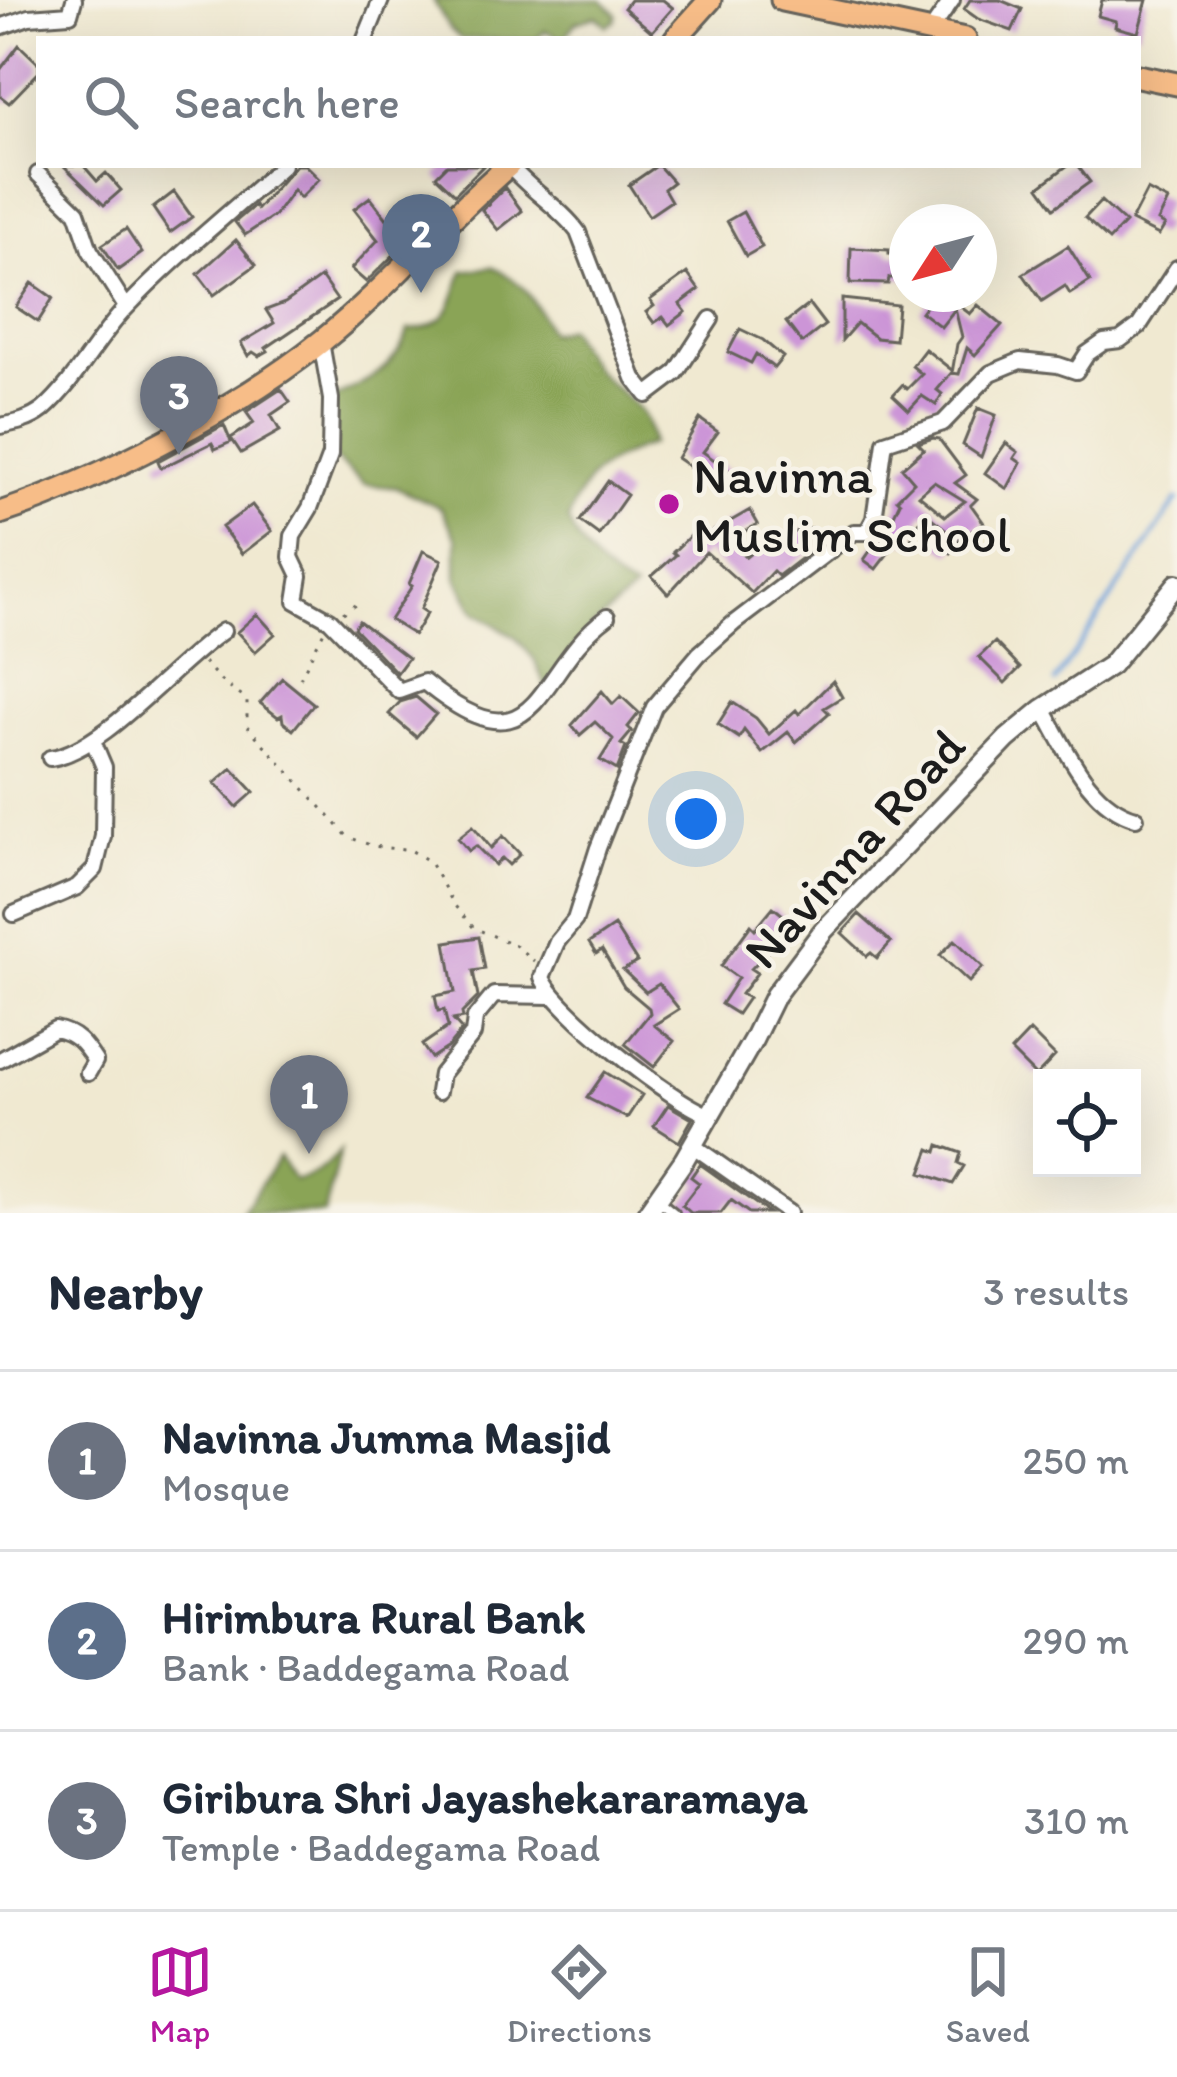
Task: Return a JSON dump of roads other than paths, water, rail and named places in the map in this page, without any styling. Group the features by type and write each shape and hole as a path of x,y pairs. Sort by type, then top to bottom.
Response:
{"main road":[{"path":"678,36 710,0"},
{"path":"782,0 888,30 946,36"},
{"path":"1141,77 1177,84"},
{"path":"0,513 141,451 321,342 506,168"}],"street":[{"path":"0,43 5,26 29,17 70,14 74,0"},
{"path":"366,36 381,0"},
{"path":"928,33 952,0"},
{"path":"0,426 41,412 79,372 126,307 280,168"},
{"path":"512,168 578,232 634,378 647,395 676,374 711,319"},
{"path":"38,174 77,212 90,250 126,307"},
{"path":"709,1115 636,1067 551,996 542,977 557,942 575,920 650,714 699,654 798,572 854,532 867,532 874,519 885,442 943,423 991,373 1020,361 1076,371 1104,342 1120,340 1139,326 1177,268"},
{"path":"321,342 331,399 330,455 310,508 293,536 291,557 300,576 296,602 330,620 399,691 424,682 450,703 500,722 518,718 548,690 591,628 607,617"},
{"name":"Navinna Road","path":"652,1206 797,962 1007,739 1111,664 1176,585"},
{"path":"50,758 66,756 93,741 193,651 223,631"},
{"path":"1043,709 1086,780 1109,806 1136,818"},
{"path":"14,914 77,887 94,869 103,836 104,767 93,741"},
{"path":"438,1092 441,1074 473,1034 475,1018 494,995 551,996"},
{"path":"0,1060 56,1029 70,1032 85,1045 95,1061 88,1072"},
{"path":"692,1145 789,1213"}],"lane":[{"path":"652,1206 674,1213"}],"waterway":[{"path":"1055,682 1177,500"}],"place":[{"name":"Hirimbura Rural Bank","path":"421,293"},
{"name":"Giribura Shri Jayashekararamaya","path":"179,455"},
{"name":"Navinna Muslim School","path":"669,504"},
{"name":"Navinna Jumma Masjid","path":"309,1154"}]}
